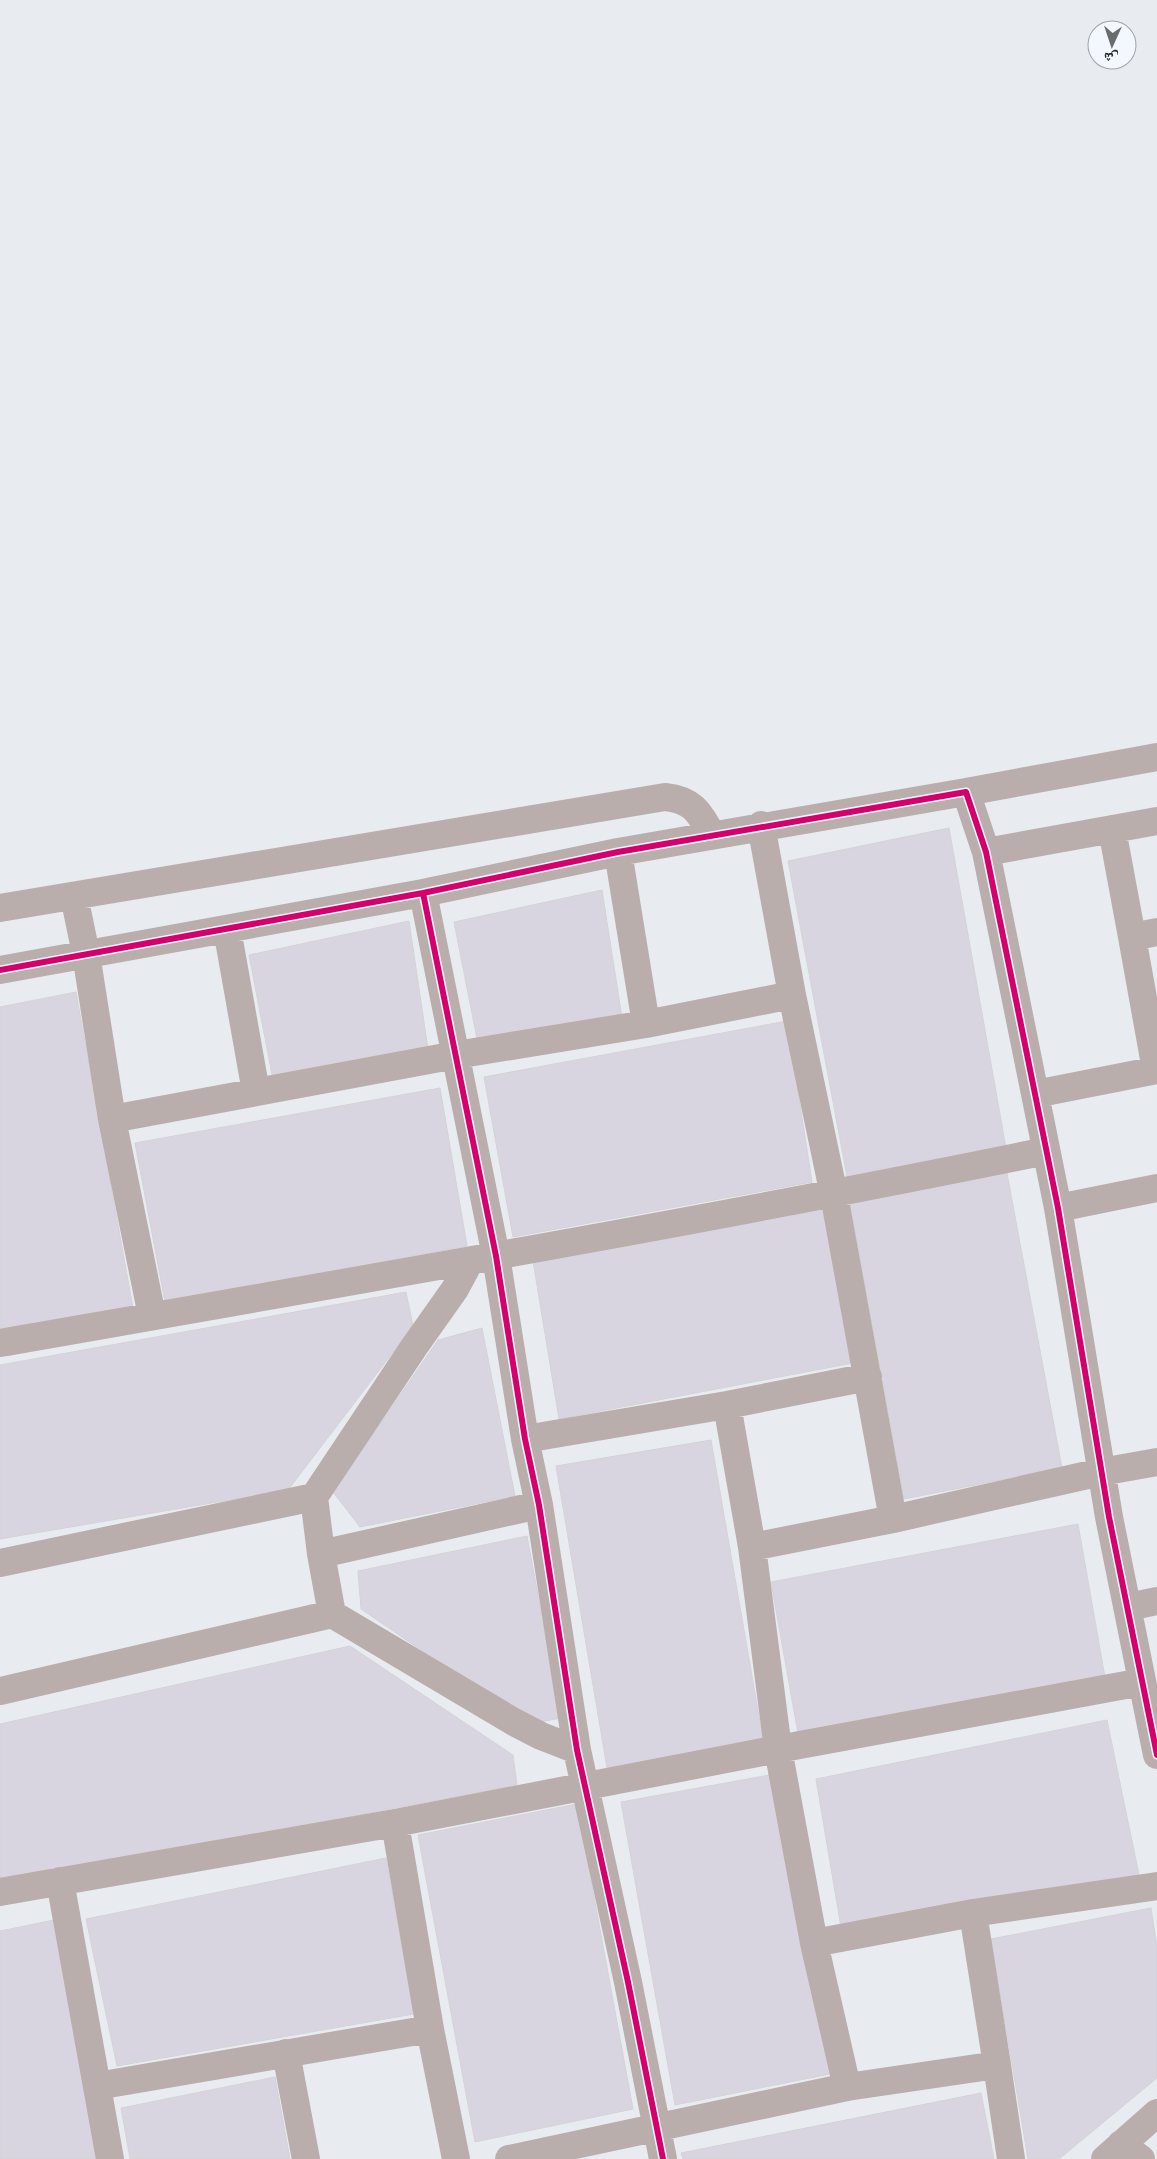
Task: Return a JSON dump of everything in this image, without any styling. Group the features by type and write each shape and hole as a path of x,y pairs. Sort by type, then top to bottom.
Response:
{"street":[{"path":"0,970 423,893 618,852 1157,757"},
{"path":"966,792 986,852 1058,1208 1101,1472 1157,1756"},
{"path":"0,908 664,797 682,800 691,805 699,812 712,835"},
{"path":"986,852 1157,821"},
{"path":"762,826 792,995 834,1195 893,1519"},
{"path":"1035,1094 1157,1070 1144,934 1112,829"},
{"path":"618,852 646,1024"},
{"path":"423,893 456,1056 483,1258 539,1505 578,1750 658,2127 663,2159"},
{"path":"74,896 86,954 112,1119 152,1316"},
{"path":"227,928 256,1092"},
{"path":"112,1119 456,1056 646,1024 792,995"},
{"path":"0,1343 834,1195 1046,1151"},
{"path":"1058,1208 1157,1188"},
{"path":"332,1614 321,1554 314,1497 455,1289 483,1258"},
{"path":"525,1439 726,1405 868,1378"},
{"path":"726,1405 752,1547 778,1749 814,1943 847,2087"},
{"path":"752,1547 893,1519 1101,1472 1157,1462"},
{"path":"0,1564 314,1497"},
{"path":"321,1554 539,1505"},
{"path":"1128,1607 1157,1601"},
{"path":"0,1691 332,1614 514,1722 541,1736 578,1750"},
{"path":"0,1892 395,1822 1142,1682"},
{"path":"395,1822 430,2029 456,2159"},
{"path":"60,1880 110,2159"},
{"path":"814,1943 973,1913 1157,1886"},
{"path":"973,1913 1011,2159"},
{"path":"97,2086 430,2029"},
{"path":"286,2053 306,2159"},
{"path":"509,2159 847,2087 997,2065"},
{"path":"1122,2154 1157,2113"}],"building":[{"path":"949,828 1006,1148 848,1182 788,861"},
{"path":"602,890 623,1024 479,1049 454,922"},
{"path":"409,921 429,1056 274,1085 249,955"},
{"path":"76,992 133,1308 0,1335 0,1007"},
{"path":"787,1021 812,1182 513,1237 484,1077"},
{"path":"440,1088 467,1246 165,1302 135,1143"},
{"path":"1006,1168 1062,1468 904,1499 849,1198"},
{"path":"826,1205 853,1363 559,1419 533,1261"},
{"path":"406,1292 413,1326 288,1490 0,1539 0,1365"},
{"path":"482,1328 515,1496 360,1527 333,1492 438,1340"},
{"path":"711,1440 764,1745 608,1774 556,1466"},
{"path":"1078,1524 1106,1683 799,1739 771,1582"},
{"path":"527,1536 561,1718 529,1724 361,1609 358,1571"},
{"path":"350,1646 513,1755 517,1785 0,1883 0,1724"},
{"path":"1107,1720 1139,1875 842,1933 816,1779"},
{"path":"775,1774 830,2074 675,2105 621,1802"},
{"path":"577,1804 633,2109 475,2142 418,1835"},
{"path":"386,1858 414,2014 117,2066 86,1919"},
{"path":"1151,1908 1157,1946 1157,2078 1059,2159 1028,2159 991,1939"},
{"path":"54,1920 98,2159 0,2159 0,1931"},
{"path":"275,2077 290,2159 130,2159 121,2108"},
{"path":"981,2093 994,2159 683,2159 681,2153"}],"cycle path":[{"path":"0,970 423,893 618,852 966,792 986,852 1058,1208 1109,1517 1157,1755"},
{"path":"423,893 496,1256 525,1439 539,1505 577,1750 628,1982 663,2159"}]}
